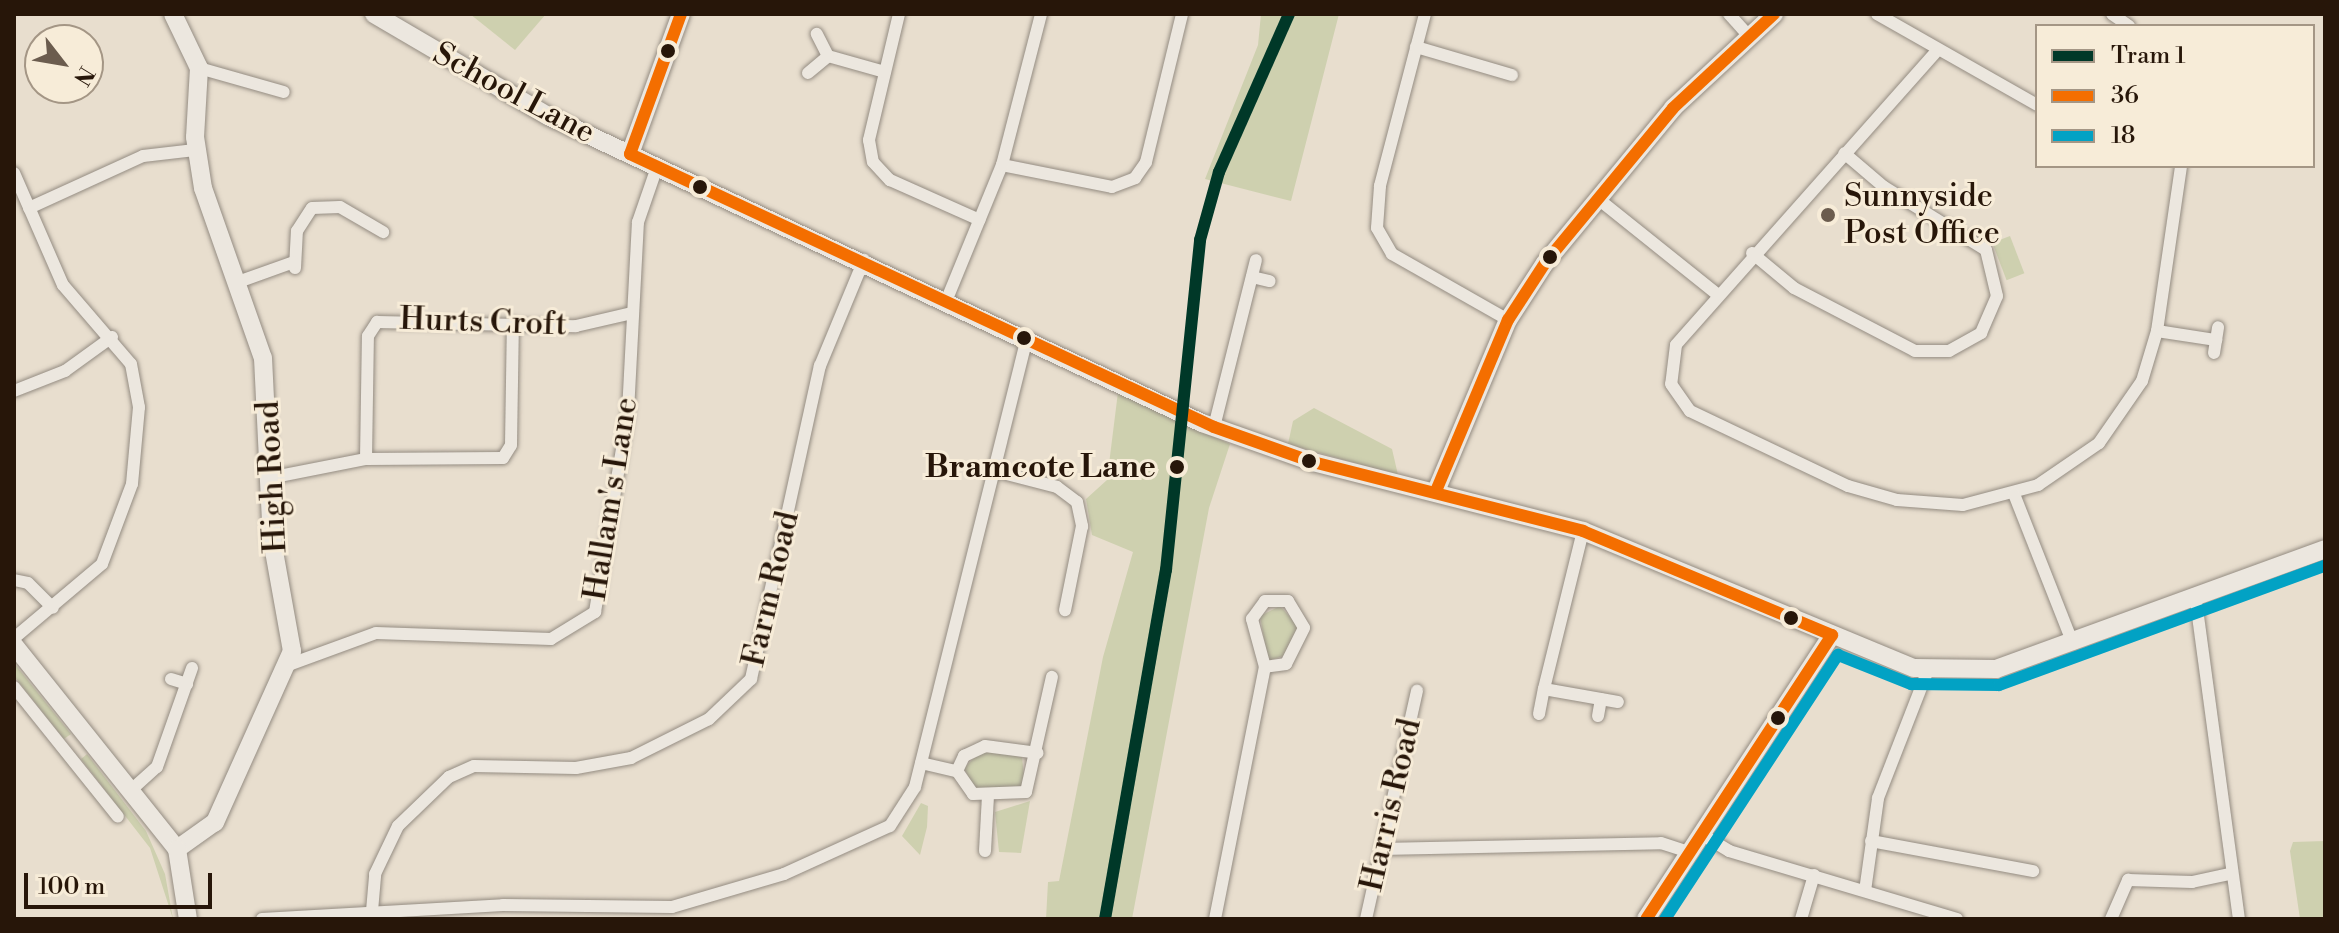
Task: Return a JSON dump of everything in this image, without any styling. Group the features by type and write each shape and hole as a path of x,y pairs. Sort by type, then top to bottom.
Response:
{"street":[{"name":"High Road","path":"173,14 199,68 195,150 267,379 269,478 291,664"},
{"name":"School Lane","path":"374,14 507,94 657,167"},
{"path":"630,154 681,14"},
{"path":"899,14 869,140 878,170 980,220"},
{"path":"947,299 1002,165 1041,14"},
{"path":"1002,165 1112,187 1135,178 1146,162 1182,14"},
{"path":"1425,14 1380,186 1377,228 1392,254 1508,320"},
{"path":"1729,14 1749,36"},
{"path":"1436,491 1508,320 1597,198 1673,108 1774,14"},
{"path":"1877,14 1935,53 2035,104"},
{"path":"817,34 828,56 885,72"},
{"path":"1416,47 1512,75"},
{"path":"1935,53 1752,253 1670,357 1671,384 1690,411 1885,497 1963,505 2014,494 2059,474 2106,435 2134,398 2157,331 2181,168"},
{"path":"808,73 828,56"},
{"path":"199,68 284,92"},
{"path":"29,208 143,156 195,150"},
{"path":"1752,253 1794,288 1915,351 1949,351 1981,333 1997,296 1986,250 1884,187 1844,153"},
{"path":"657,167 864,259 1214,427 1313,462 1583,531 1832,635 1928,670 1996,669 2073,644 2195,594 2325,549"},
{"name":"Hallam's Lane","path":"291,664 376,633 538,641 586,622 602,591 628,412 638,222 657,167"},
{"path":"14,173 63,285 112,337 131,364 138,391 132,484 102,564 14,638"},
{"path":"1597,198 1717,294"},
{"path":"238,282 295,265 299,224 312,208 340,207 377,229 379,212"},
{"name":"Farm Road","path":"372,911 375,874 398,826 449,777 474,766 576,768 631,758 709,719 751,679 820,366 864,259"},
{"path":"1214,427 1256,260"},
{"path":"1252,277 1270,281"},
{"name":"Hurts Croft","path":"366,459 368,336 377,322 576,326 632,313"},
{"path":"269,478 366,459 503,458 511,445 513,323"},
{"path":"2157,331 2216,340"},
{"path":"14,391 65,371 112,337"},
{"path":"262,919 372,911 696,902 880,833 904,811 921,763 991,470 1027,338"},
{"path":"991,470 1057,487 1077,502 1082,526 1065,610"},
{"path":"2014,494 2073,644"},
{"path":"1539,714 1583,531"},
{"path":"14,580 53,608"},
{"path":"2195,594 2239,919"},
{"path":"1215,919 1265,667 1254,613 1265,601 1288,601 1300,610 1304,628 1286,664 1265,667"},
{"path":"1646,919 1832,635"},
{"path":"14,645 177,849 188,919"},
{"path":"177,849 215,822 291,664"},
{"path":"130,791 157,767 192,668"},
{"path":"1865,891 1883,783 1928,670"},
{"path":"921,763 957,771 968,790 988,796 1026,792 1038,753 1052,677"},
{"path":"171,679 187,684"},
{"path":"14,687 118,817"},
{"path":"1544,689 1618,702"},
{"name":"Harris Road","path":"1366,919 1417,691"},
{"path":"1598,716 1601,699"},
{"path":"68,754 88,737"},
{"path":"957,771 978,747 1038,753"},
{"path":"985,851 988,796"},
{"path":"96,814 108,804"},
{"path":"1701,834 1729,851 1957,919"},
{"path":"1871,841 2033,871"},
{"path":"1381,849 1661,843 1688,852"},
{"path":"2017,868 2019,852"},
{"path":"2111,919 2128,880 2192,882 2231,874"},
{"path":"1801,919 1814,875"}],"green space":[{"path":"470,14 546,14 515,50"},
{"path":"1261,14 1339,14 1291,201 1205,179 1258,45"},
{"path":"2010,236 2024,273 2007,280 1992,243"},
{"path":"1118,392 1230,444 1209,508 1132,919 1046,919 1048,882 1059,881 1103,657 1133,552 1092,535 1086,499 1107,480"},
{"path":"1314,408 1392,449 1398,475 1288,444 1293,421"},
{"path":"1280,606 1298,626 1283,656 1268,661 1260,616"},
{"path":"14,663 71,734 64,739 14,676"},
{"path":"982,750 1022,757 1025,786 975,789 964,768"},
{"path":"87,754 146,831 165,874 173,919 150,848 81,759"},
{"path":"1030,801 1021,853 999,852 995,812"},
{"path":"921,803 928,806 920,855 902,836"},
{"path":"2325,841 2325,918 2300,919 2290,851 2293,842"}],"tram line":[{"name":"1","path":"1105,919 1166,570 1200,240 1219,172 1289,14"}],"transit line":[{"name":"36","path":"681,14 630,154 1214,427 1313,462 1583,531 1832,635 1646,919"},
{"name":"36","path":"1436,491 1508,320 1545,263 1673,108 1774,14"},
{"name":"18","path":"1665,919 1838,655 1911,684 1999,685 2325,566"}],"place":[{"name":"Sunnyside Post Office","path":"1828,215"},
{"name":"Bramcote Lane","path":"1177,467"}]}
